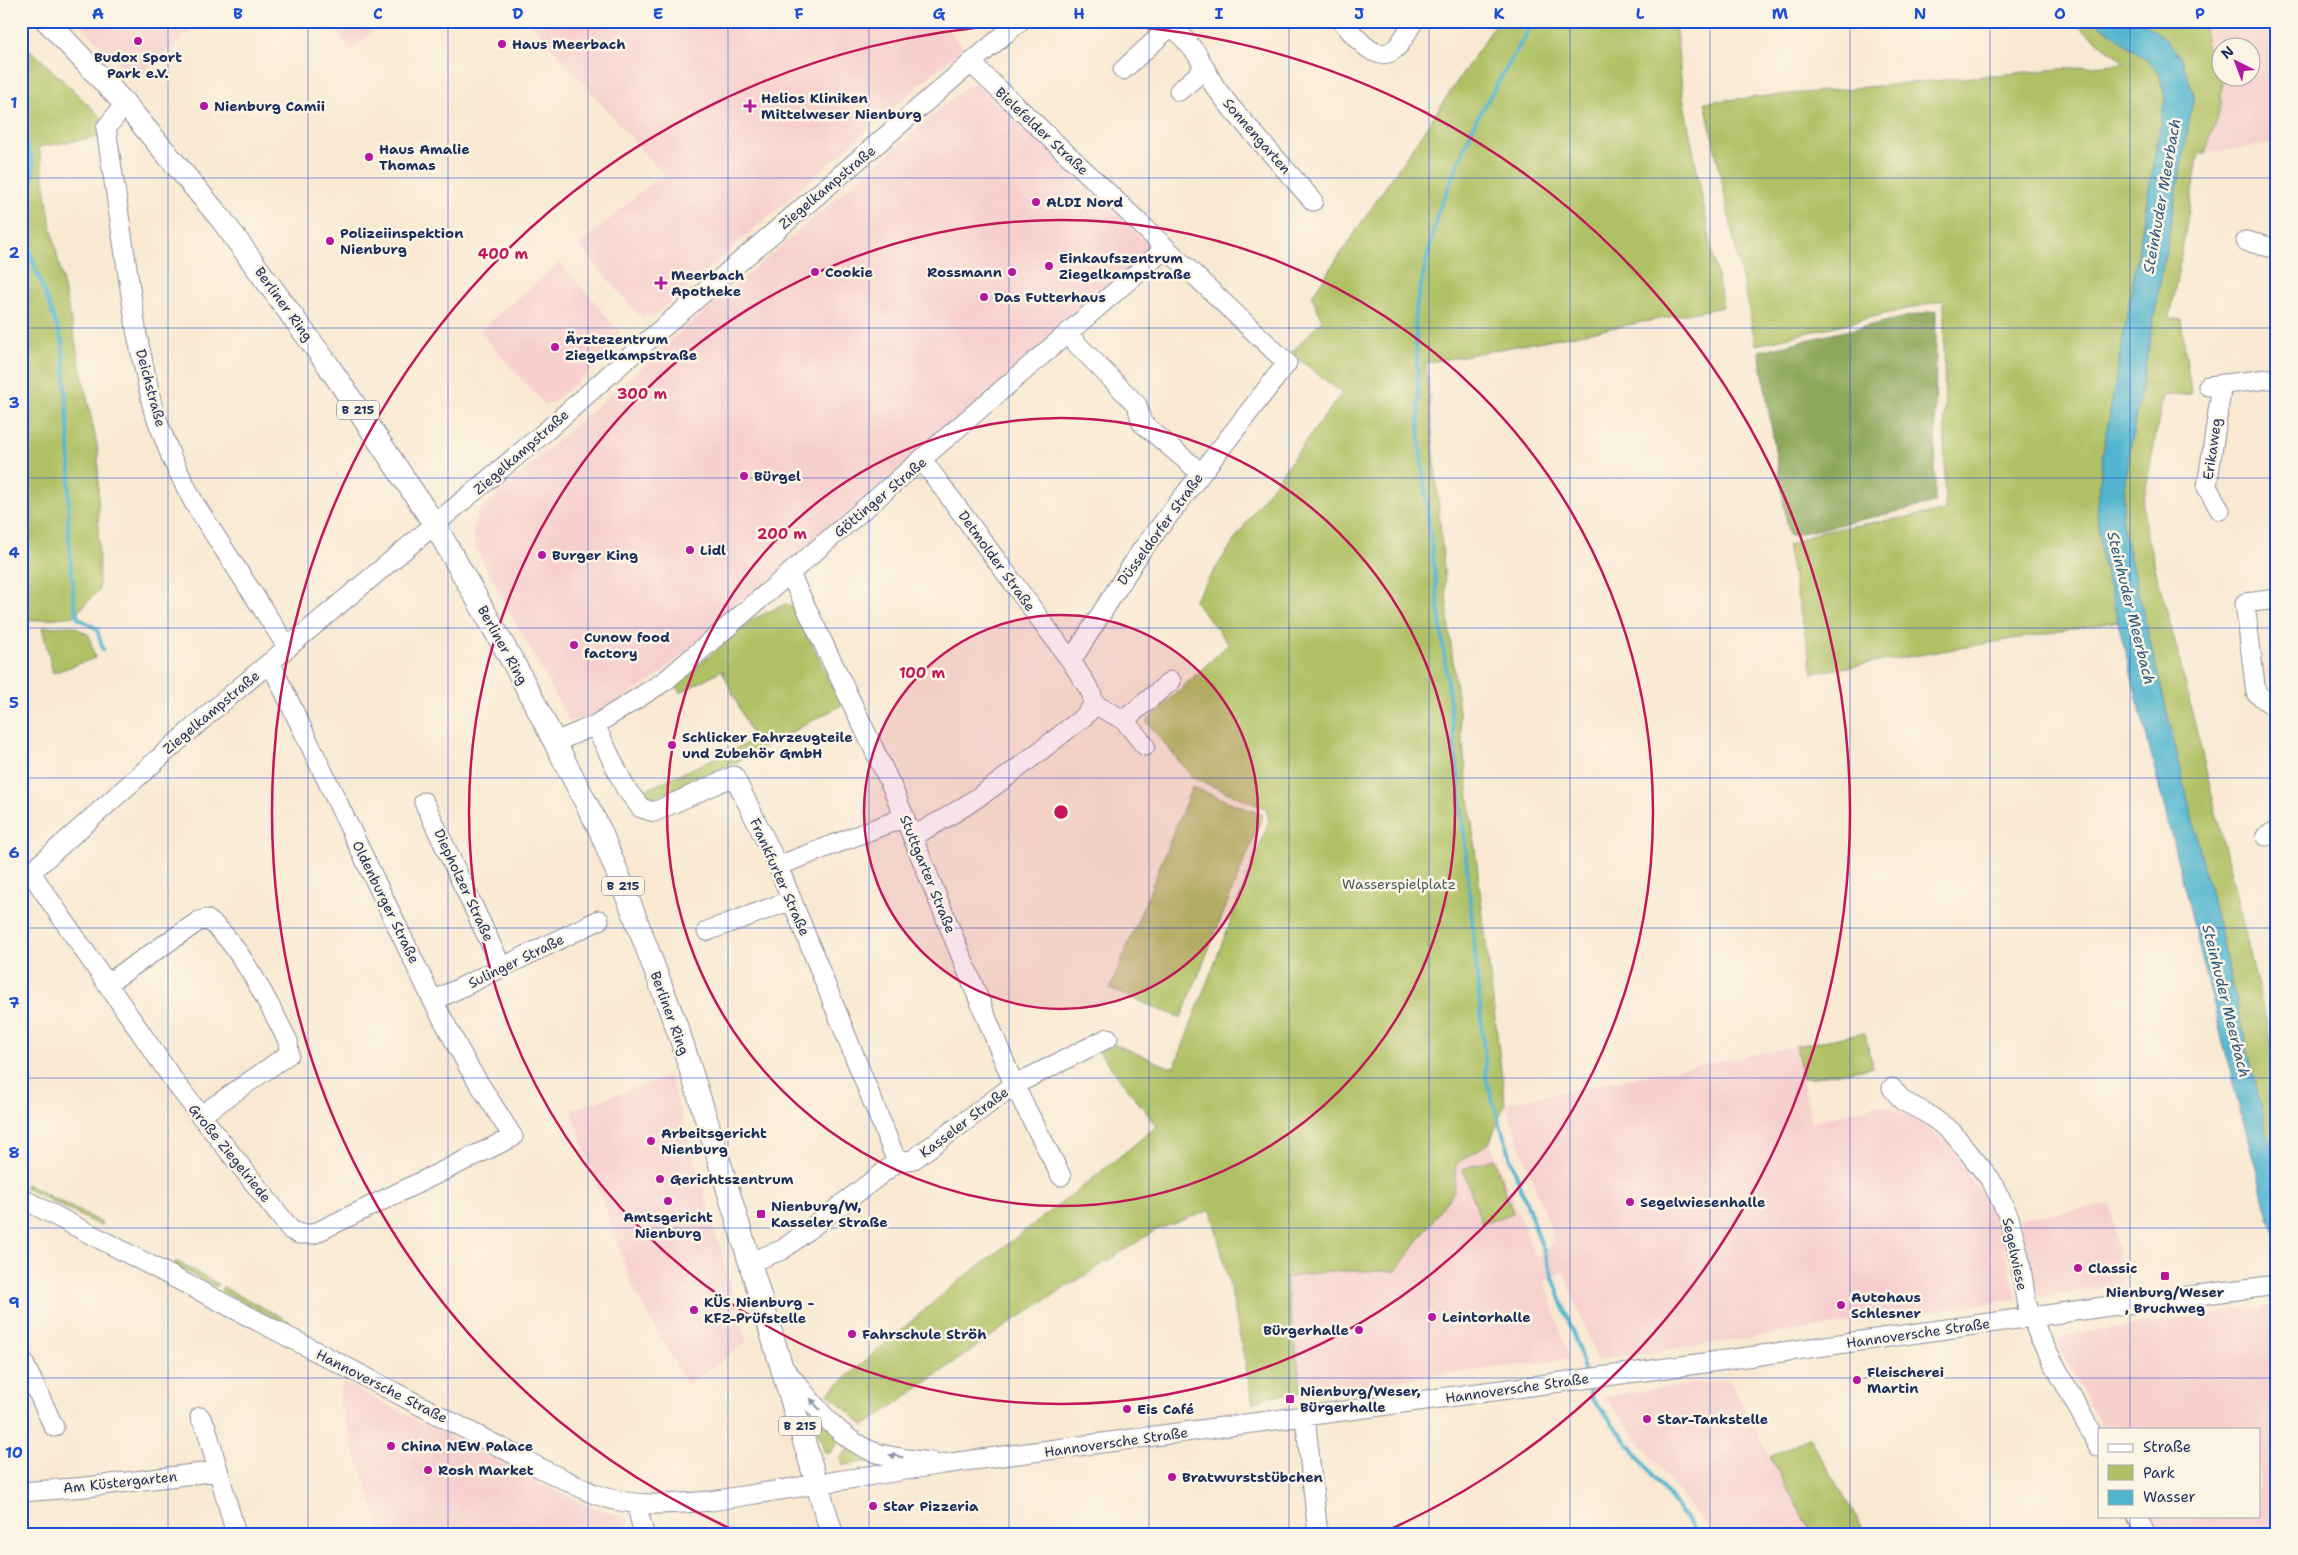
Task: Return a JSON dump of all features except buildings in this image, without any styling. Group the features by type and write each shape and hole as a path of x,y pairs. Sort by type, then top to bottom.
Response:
{"main road":[{"name":"Berliner Ring","path":"46,21 125,104 222,220 328,364 435,525 491,621 555,742 600,830 682,1042 832,1534"}],"street":[{"name":"Ziegelkampstraße","path":"26,877 144,770 435,525 1020,21"},
{"path":"1342,21 1369,50 1381,54 1396,49 1414,21"},
{"name":"Sonnengarten","path":"1123,70 1171,23 1197,54 1233,110 1313,201"},
{"name":"Bielefelder Straße","path":"971,64 1287,363"},
{"path":"1179,91 1205,68"},
{"name":"Deichstraße","path":"125,104 106,128 137,336 153,409 172,459 194,502 288,648"},
{"path":"2246,241 2268,247 2277,246"},
{"name":"Göttinger Straße","path":"555,742 596,725 666,681 923,461 1166,248"},
{"path":"1067,334 1137,405 1142,423 1201,473"},
{"name":"Düsseldorfer Straße","path":"1071,662 1141,550 1287,363"},
{"name":"Erikaweg","path":"2220,510 2207,487 2214,385 2277,378"},
{"name":"Detmolder Straße","path":"923,461 1071,662"},
{"name":"Stuttgarter Straße","path":"790,574 904,817 1014,1085 1061,1176"},
{"path":"2277,599 2245,603 2256,693 2277,709"},
{"name":"Oldenburger Straße","path":"270,662 433,1001 468,1066 513,1137"},
{"path":"1071,662 1091,692 1094,704 1124,720 1145,746"},
{"path":"1124,720 1171,682"},
{"path":"912,836 935,825 990,788 1085,716 1094,704"},
{"name":"Frankfurter Straße","path":"596,725 626,789 641,808 654,812 734,776 778,866 897,1162"},
{"name":"Diepholzer Straße","path":"424,802 502,968"},
{"path":"778,866 904,817"},
{"name":"Große Ziegelriede","path":"26,877 108,984 200,1116 291,1230 299,1234 313,1234 513,1137"},
{"path":"706,931 792,900"},
{"path":"108,984 206,919 214,923 242,959 288,1041 290,1054 200,1116"},
{"name":"Sulinger Straße","path":"433,1001 599,920"},
{"name":"Kasseler Straße","path":"750,1262 782,1250 897,1162 914,1160 1014,1085 1108,1038"},
{"name":"Segelwiese","path":"1892,1088 1903,1101 1926,1113 1951,1132 1991,1180 2011,1226 2020,1261 2026,1302 2042,1342 2098,1445"},
{"name":"Hannoversche Straße","path":"21,1198 548,1472 598,1495 638,1504 684,1504 711,1501 818,1486 944,1464 2277,1285"},
{"path":"21,1357 54,1427"},
{"name":"Berliner Ring","path":"782,1366 829,1421 848,1439 872,1452 944,1464"},
{"path":"200,1417 206,1427 236,1534"},
{"path":"1305,1417 1318,1534"},
{"name":"Am Küstergarten","path":"21,1492 86,1487 218,1471"},
{"path":"638,1504 644,1534"},
{"path":"2138,1518 2146,1534"}],"shaded area":[{"path":"78,21 202,21 135,80"},
{"path":"327,21 384,21 351,50"},
{"name":"Helios Kliniken Mittelweser Nienburg","path":"529,21 940,21 963,47 654,316 643,317 638,314 579,245 658,177 667,179"},
{"path":"2203,21 2277,21 2277,143 2205,153 2221,105 2222,88 2260,88 2260,38 2210,38 2210,52 2207,46"},
{"path":"968,85 977,85 1149,245 1148,255 653,680 594,716 569,721 475,547 472,529 477,516 484,506 688,326"},
{"path":"560,262 619,331 619,343 617,348 553,402 544,404 479,331"},
{"path":"1796,1046 1811,1122 1880,1104 1910,1116 1948,1143 1999,1221 2016,1299 1597,1360 1563,1270 1546,1283 1569,1359 1302,1392 1284,1278 1330,1271 1396,1271 1454,1191 1456,1164 1490,1142 1536,1258 1555,1242 1505,1103"},
{"path":"670,1076 747,1342 687,1385 631,1283 571,1110"},
{"path":"2111,1205 2122,1285 2032,1298 2019,1219"},
{"path":"2277,1305 2277,1534 2157,1534 2149,1518 2260,1518 2260,1428 2101,1428 2063,1354 2060,1342 2064,1335"},
{"path":"1729,1380 1812,1534 1712,1534 1604,1396"},
{"path":"342,1382 546,1486 586,1505 626,1518 633,1534 382,1534 339,1403"}],"green space":[{"name":"Wasserspielplatz","path":"1498,21 1675,21 1683,97 1723,307 1426,363 1449,627 1505,1103 1490,1142 1456,1164 1454,1191 1396,1271 1330,1271 1285,1278 1302,1392 1268,1396 1253,1403 1230,1286 1211,1210 1156,1230 1007,1325 864,1426 828,1393 950,1288 1086,1184 1157,1126 1099,1052 1109,1042 1169,1067 1175,1066 1269,821 1266,809 1193,778 1146,721 1229,644 1194,601 1256,508 1342,393 1291,353 1322,320 1312,296"},
{"path":"2072,21 2095,21 2148,61 2159,72 2165,97 2103,453 2097,515 2102,558 2119,621 1813,673 1787,546 1821,531 1945,511 1944,300 1756,345 1705,102 2125,63"},
{"path":"2141,21 2203,21 2207,46 2210,52 2210,88 2222,88 2221,105 2205,153 2199,153 2170,318 2181,320 2191,394 2163,396 2143,504 2146,533 2178,654 2277,1066 2275,1127 2277,1173 2122,524 2126,471 2194,95 2165,38"},
{"path":"21,48 33,52 102,118 103,136 39,147 50,221 98,450 99,590 74,616 21,622"},
{"path":"1936,310 1935,503 1789,536 1759,351"},
{"path":"785,604 793,606 842,705 734,763 656,797 641,792 754,740 722,670 680,693 676,684 753,619"},
{"path":"73,626 89,635 95,658 53,673 42,627"},
{"path":"1192,787 1263,815 1181,1018 1110,989"},
{"path":"1865,1033 1873,1067 1803,1079 1796,1046"},
{"path":"1494,1159 1513,1213 1482,1224 1463,1169"},
{"path":"26,1184 102,1223 100,1226 24,1187"},
{"path":"176,1261 218,1284 216,1287 174,1265"},
{"path":"223,1287 289,1321 294,1328 221,1291"},
{"path":"811,1411 840,1439 831,1452 826,1453 824,1451"},
{"path":"1809,1437 1866,1534 1812,1534 1770,1457"},
{"path":"851,1446 881,1460 842,1465 840,1458"}],"water":[{"name":"Steinhuder Meerbach","path":"2095,21 2141,21 2165,38 2181,58 2194,95 2126,471 2122,524 2277,1173 2277,1246 2238,1103 2102,558 2097,515 2103,453 2165,97 2159,72 2148,61"}],"waterway":[{"path":"1534,21 1476,120 1437,215 1415,311 1420,447 1459,781 1487,1082 1514,1168 1578,1347 1585,1374"},
{"path":"21,132 33,162 28,247 63,344 70,462 68,525 74,603 78,618 97,629 103,650"},
{"path":"1587,1384 1592,1399 1698,1534"}],"place":[{"name":"Budox Sport Park e.V.","path":"138,41"},
{"name":"Haus Meerbach","path":"502,44"},
{"name":"Nienburg Camii","path":"204,106"},
{"name":"Helios Kliniken Mittelweser Nienburg","path":"750,106"},
{"name":"Haus Amalie Thomas","path":"369,157"},
{"name":"ALDI Nord","path":"1036,202"},
{"name":"Polizeiinspektion Nienburg","path":"330,241"},
{"name":"Einkaufszentrum Ziegelkampstraße","path":"1049,266"},
{"name":"Cookie","path":"815,272"},
{"name":"Rossmann","path":"1012,272"},
{"name":"Meerbach Apotheke","path":"661,283"},
{"name":"Das Futterhaus","path":"984,297"},
{"name":"Ärztezentrum Ziegelkampstraße","path":"555,347"},
{"name":"Bürgel","path":"744,476"},
{"name":"Lidl","path":"690,550"},
{"name":"Burger King","path":"542,555"},
{"name":"Cunow food factory","path":"574,645"},
{"name":"Schlicker Fahrzeugteile und Zubehör GmbH","path":"672,745"},
{"name":"Arbeitsgericht Nienburg","path":"651,1141"},
{"name":"Gerichtszentrum","path":"660,1179"},
{"name":"Amtsgericht Nienburg","path":"668,1201"},
{"name":"Segelwiesenhalle","path":"1630,1202"},
{"name":"Nienburg/W, Kasseler Straße","path":"761,1214"},
{"name":"Classic","path":"2078,1268"},
{"name":"Nienburg/Weser , Bruchweg","path":"2165,1276"},
{"name":"Autohaus Schlesner","path":"1841,1305"},
{"name":"KÜS Nienburg - KFZ-Prüfstelle","path":"694,1310"},
{"name":"Leintorhalle","path":"1432,1317"},
{"name":"Bürgerhalle","path":"1359,1330"},
{"name":"Fahrschule Ströh","path":"852,1334"},
{"name":"Fleischerei Martin","path":"1857,1380"},
{"name":"Nienburg/Weser, Bürgerhalle","path":"1290,1399"},
{"name":"Eis Café","path":"1127,1409"},
{"name":"Star-Tankstelle","path":"1647,1419"},
{"name":"China NEW Palace","path":"391,1446"},
{"name":"Rosh Market","path":"428,1470"},
{"name":"Bratwurststübchen","path":"1172,1477"},
{"name":"Star Pizzeria","path":"873,1506"}]}
